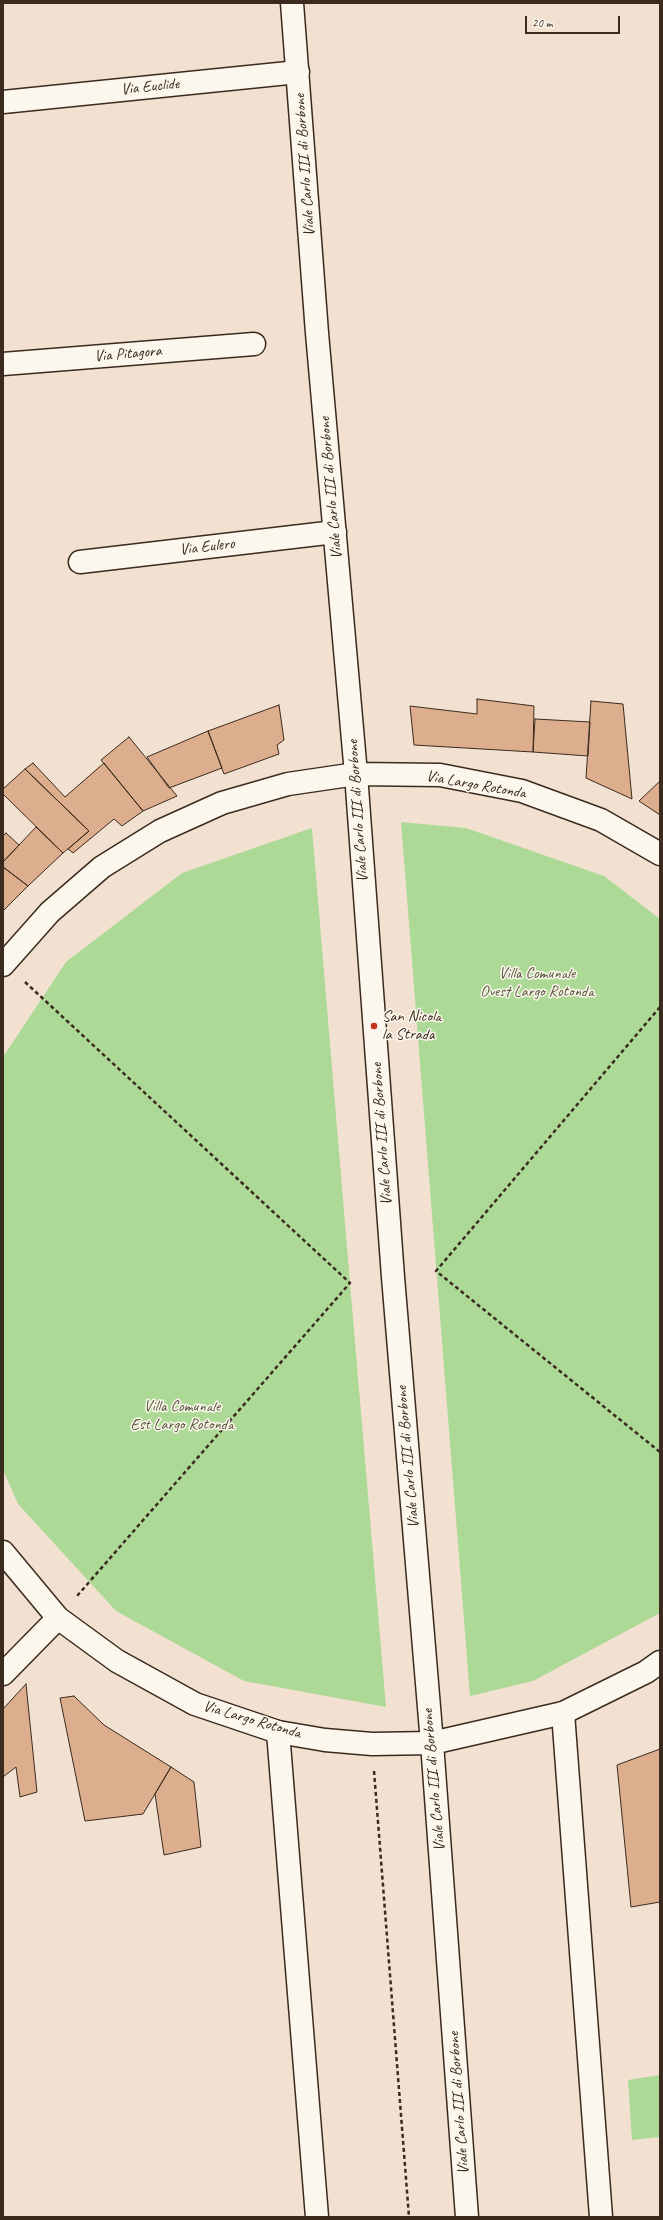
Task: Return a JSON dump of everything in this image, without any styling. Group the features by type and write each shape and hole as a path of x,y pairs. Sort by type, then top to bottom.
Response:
{"street":[{"name":"Viale Carlo III di Borbone","path":"292,3 356,774 394,1285 432,1743 467,2217"},
{"name":"Via Euclide","path":"3,102 298,72"},
{"name":"Via Pitagora","path":"3,364 254,344"},
{"name":"Via Eulero","path":"80,562 335,532"},
{"name":"Via Largo Rotonda","path":"4,963 50,912 102,867 160,831 222,803 281,786 356,774 440,775 522,790 601,820 660,854"},
{"name":"Via Largo Rotonda","path":"3,1552 58,1618 117,1661 194,1704 278,1732 325,1740 372,1744 432,1743 563,1713 646,1672 660,1662"},
{"path":"3,1674 58,1618"},
{"path":"563,1713 601,2217"},
{"path":"278,1732 317,2217"}],"path":[{"path":"4,963 350,1283 58,1618"},
{"path":"660,1007 436,1271 660,1452"},
{"path":"372,1744 410,2217"}],"green space":[{"name":"Villa Comunale Ovest Largo Rotonda","path":"401,822 466,828 604,876 660,919 660,1613 533,1681 470,1696"},
{"name":"Villa Comunale Est Largo Rotonda","path":"312,828 386,1707 244,1681 116,1611 18,1504 3,1470 3,1057 66,962 182,873"},
{"path":"660,2075 660,2137 632,2140 628,2080"}],"building":[{"path":"477,699 534,706 533,752 414,745 410,706 477,714"},
{"path":"591,701 623,704 632,799 586,778"},
{"path":"279,705 284,740 277,745 279,754 224,774 208,731"},
{"path":"535,719 590,722 588,756 533,752"},
{"path":"208,731 222,768 169,788 147,757"},
{"path":"129,737 177,796 143,811 101,760"},
{"path":"33,763 65,797 104,763 143,811 122,826 114,819 73,853 68,849 89,831 25,769"},
{"path":"25,769 89,831 63,853 3,794 3,789"},
{"path":"660,781 660,815 639,801"},
{"path":"36,827 63,853 28,886 3,867 3,862"},
{"path":"6,833 19,845 3,862 3,836"},
{"path":"3,867 28,886 3,911"},
{"path":"26,1684 37,1792 20,1797 16,1767 3,1777 3,1709"},
{"path":"74,1696 104,1725 171,1767 143,1814 85,1821 60,1698"},
{"path":"660,1749 660,1902 631,1907 617,1765"},
{"path":"171,1767 194,1782 201,1847 164,1855 155,1794"}],"place":[{"name":"San Nicola la Strada","path":"374,1026"}]}
